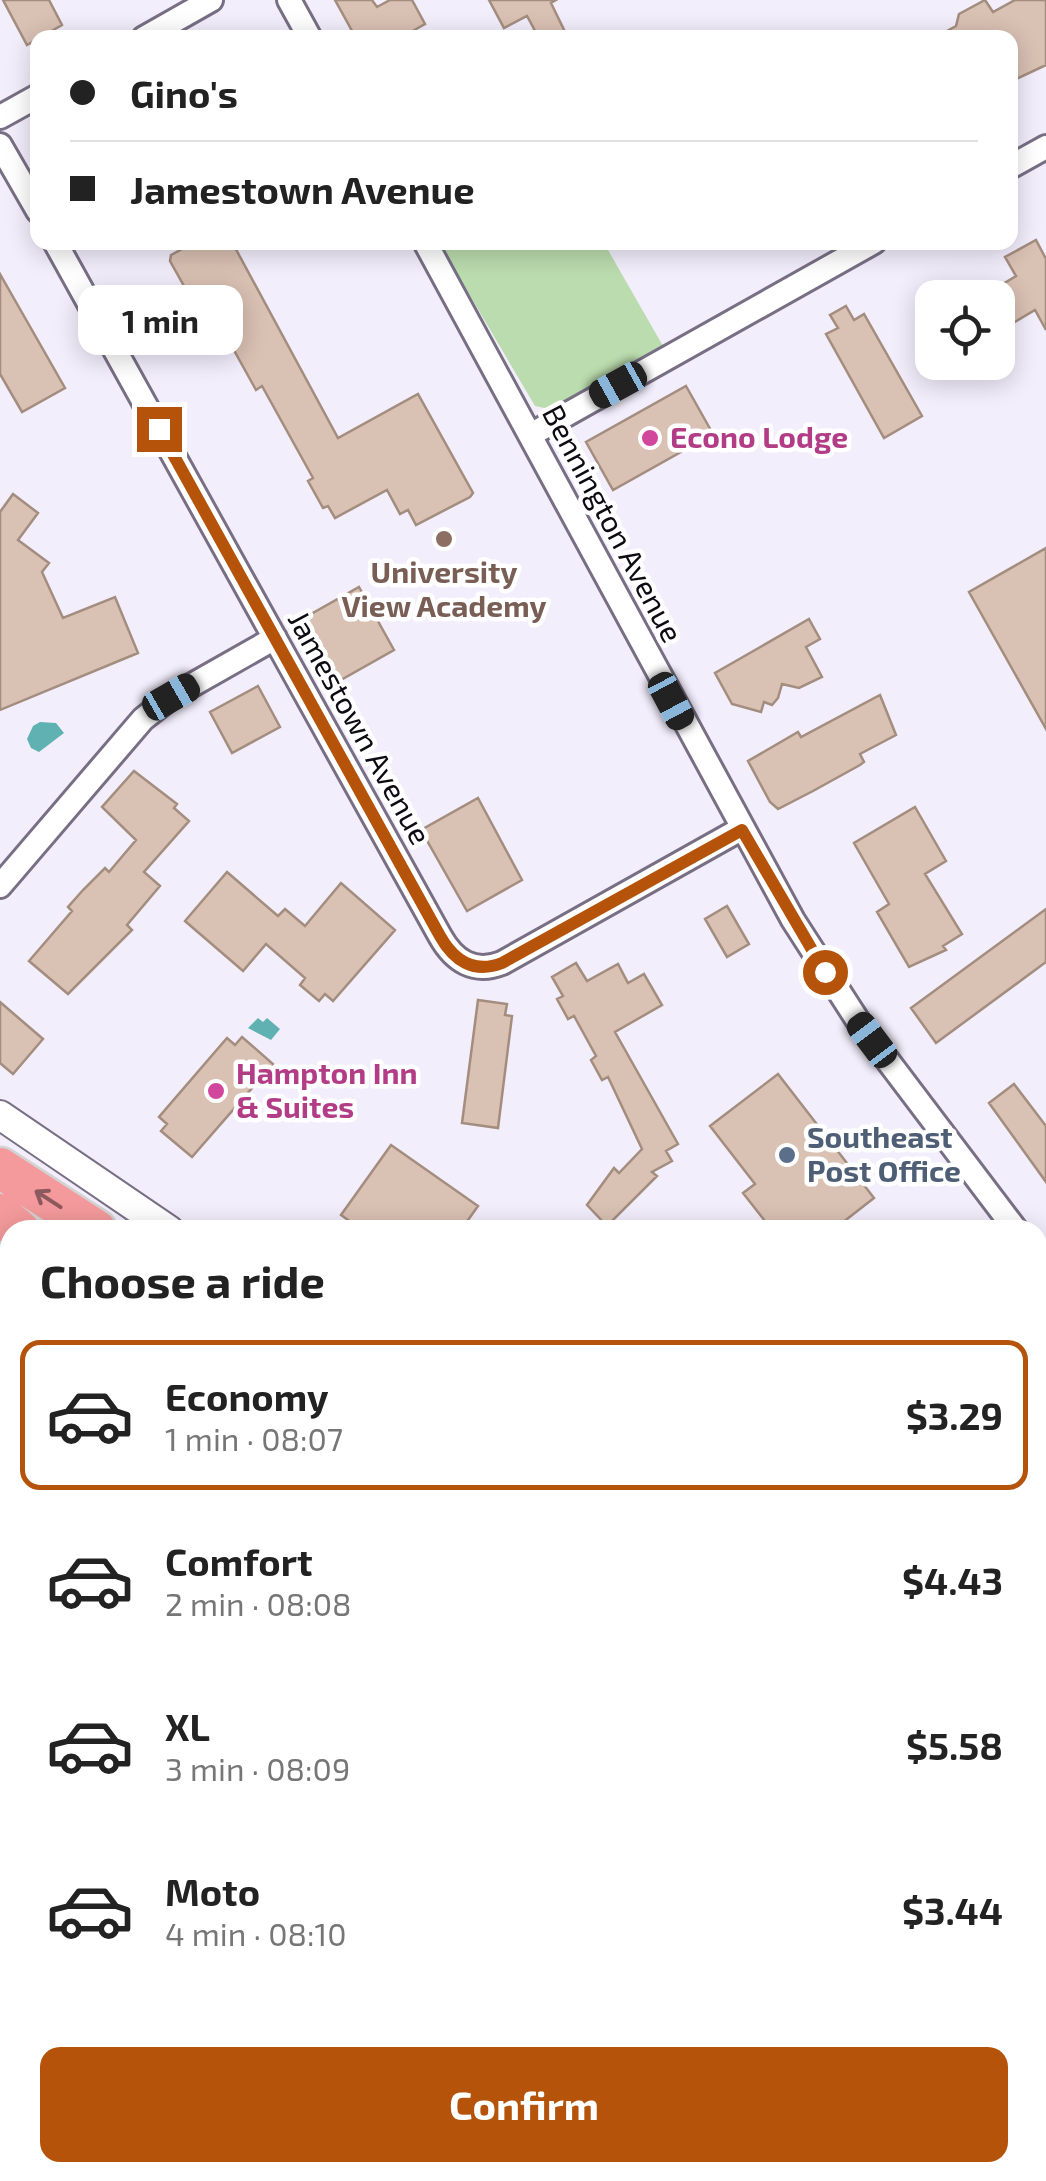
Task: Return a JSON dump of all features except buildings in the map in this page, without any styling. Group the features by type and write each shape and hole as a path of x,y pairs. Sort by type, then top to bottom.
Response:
{"highway":[{"path":"0,1168 81,1220"}],"street":[{"path":"158,30 211,0"},
{"path":"289,0 306,30"},
{"path":"0,117 30,100"},
{"path":"0,145 30,197"},
{"path":"1018,162 1046,147"},
{"name":"Jamestown Avenue","path":"59,250 444,944 464,964 482,968 502,963 742,830"},
{"name":"Bennington Avenue","path":"429,250 742,830 846,1004 1008,1220"},
{"path":"532,434 860,250"},
{"path":"0,886 144,719 171,697 275,638"},
{"path":"0,1116 154,1220"}],"shaded area":[{"path":"443,250 608,250 663,346 549,409 535,406"},
{"path":"40,722 56,723 64,733 39,752 31,748 27,739 33,726"},
{"path":"258,1018 263,1022 267,1018 280,1029 271,1040 248,1028"}],"place":[{"name":"Econo Lodge","path":"650,438"},
{"name":"University View Academy","path":"444,539"},
{"name":"Hampton Inn & Suites","path":"216,1091"},
{"name":"Southeast Post Office","path":"787,1155"}],"route":[{"path":"159,429 440,936 456,958 482,968 502,963 742,830 825,972"}]}
